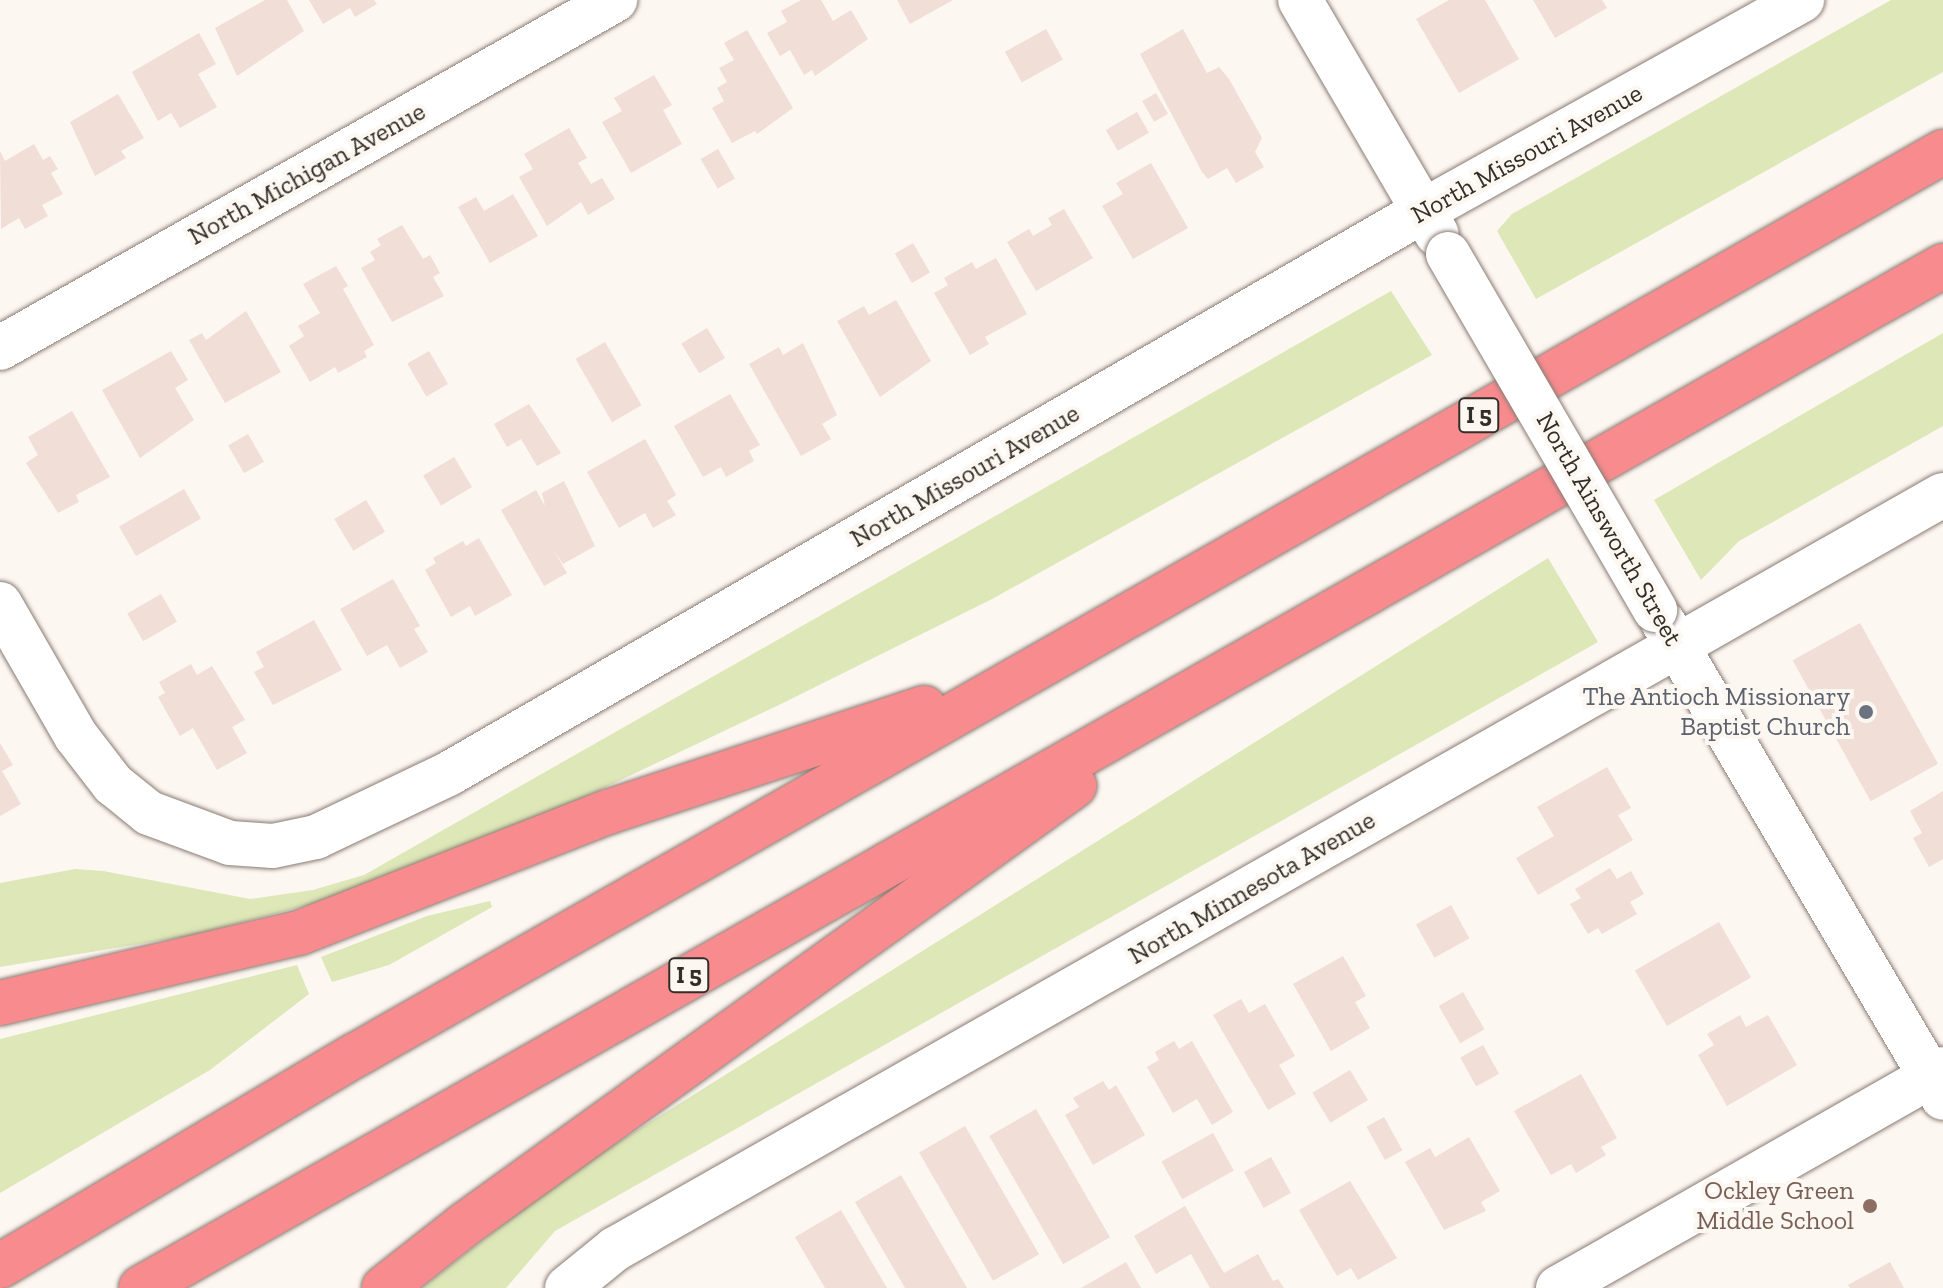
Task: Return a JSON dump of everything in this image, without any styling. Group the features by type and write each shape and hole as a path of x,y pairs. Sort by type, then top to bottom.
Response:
{"highway":[{"name":"I 5","path":"0,1266 356,1055 1943,152"},
{"name":"I 5","path":"141,1288 1943,266"},
{"path":"384,1288 464,1225 1238,667"},
{"path":"0,1003 299,933 608,812 1014,678"}],"street":[{"name":"North Michigan Avenue","path":"0,348 615,0"},
{"name":"North Ainsworth Street","path":"1300,0 1655,610 1939,1081"},
{"name":"North Missouri Avenue","path":"0,604 76,736 113,784 149,813 230,843 273,846 330,831 450,773 1423,211 1802,0"},
{"name":"North Minnesota Avenue","path":"567,1288 615,1249 1943,495"},
{"path":"1558,1288 1939,1081"}],"green space":[{"path":"1891,0 1943,0 1943,72 1536,299 1497,231 1512,214"},
{"path":"1391,291 1432,355 992,599 783,703 448,862 361,891 194,935 0,967 0,883 75,869 103,871 250,899 313,890 364,875"},
{"path":"1943,333 1943,426 1739,541 1701,580 1654,500"},
{"path":"1548,558 1598,642 555,1231 506,1288 422,1288 569,1173"},
{"path":"490,901 492,907 389,965 332,982 321,957 427,916"},
{"path":"297,965 309,994 210,1070 0,1193 0,1039"}],"building":[{"path":"265,0 287,0 304,31 237,76 215,28"},
{"path":"309,0 374,0 377,4 355,17 350,8 323,24"},
{"path":"801,0 821,0 833,21 851,10 868,39 815,76 812,70 804,75 790,50 780,56 767,33 787,22 781,11"},
{"path":"897,0 953,0 910,24"},
{"path":"1449,0 1485,0 1519,59 1459,93 1416,19"},
{"path":"1533,0 1602,0 1607,8 1555,38"},
{"path":"1046,29 1063,60 1022,82 1005,52"},
{"path":"1183,29 1207,73 1219,67 1229,79 1262,138 1255,152 1264,167 1236,183 1227,168 1208,179 1202,172 1140,54"},
{"path":"747,30 793,108 757,134 755,131 732,143 712,108 724,101 717,88 727,82 719,68 734,60 724,43"},
{"path":"199,33 216,64 198,74 217,107 180,128 171,113 158,121 132,72"},
{"path":"654,75 672,105 663,110 682,144 631,173 602,122 622,111 614,98"},
{"path":"1156,93 1168,114 1154,122 1142,101"},
{"path":"118,94 144,138 121,151 126,158 95,176 70,122"},
{"path":"1137,112 1149,133 1118,151 1106,130"},
{"path":"569,128 587,158 578,163 591,184 602,178 615,199 588,215 581,202 547,226 519,177 533,169 524,154"},
{"path":"34,144 43,160 50,156 58,169 51,173 63,194 42,205 48,216 25,229 19,218 1,229 0,151 5,161"},
{"path":"718,149 735,178 718,188 701,159"},
{"path":"1151,163 1188,228 1133,259 1102,206 1123,194 1116,183"},
{"path":"513,194 538,236 490,263 458,207 476,197 484,211"},
{"path":"1064,209 1093,258 1036,291 1007,242 1029,229 1033,236 1052,225 1048,218"},
{"path":"402,225 423,259 430,255 440,273 433,277 444,296 392,322 361,268 375,260 370,252 381,245 377,239"},
{"path":"913,243 930,272 912,283 895,254"},
{"path":"996,258 1027,314 985,337 989,344 970,355 934,293 948,285 944,278 972,262 976,269"},
{"path":"336,266 348,286 343,289 374,345 364,351 367,357 338,373 335,367 310,382 289,346 304,336 298,326 320,313 303,284"},
{"path":"896,300 931,361 880,397 837,321 864,306 869,315"},
{"path":"246,311 281,372 225,403 189,340 202,333 206,340"},
{"path":"707,328 725,358 699,373 681,343"},
{"path":"605,342 642,405 612,422 576,359"},
{"path":"803,343 837,415 822,424 831,439 801,456 749,364 779,347 783,355"},
{"path":"171,351 188,380 175,388 194,420 140,458 102,390"},
{"path":"429,351 448,384 426,396 407,364"},
{"path":"730,394 760,445 749,451 754,461 726,477 721,467 703,477 674,426"},
{"path":"529,404 561,453 537,466 521,439 507,447 494,424"},
{"path":"72,411 110,477 76,495 79,502 58,513 26,463 38,455 28,437"},
{"path":"248,434 264,462 244,473 228,446"},
{"path":"645,439 676,495 667,501 676,515 653,528 645,513 619,528 587,472"},
{"path":"454,457 472,487 441,506 423,476"},
{"path":"564,481 595,546 563,564 553,549 567,573 544,586 501,510 536,490 545,506 542,493"},
{"path":"184,489 201,518 136,556 119,526"},
{"path":"366,500 385,532 353,551 334,519"},
{"path":"479,538 512,595 475,616 470,606 451,617 425,570 436,563 433,558 463,541 466,546"},
{"path":"393,579 420,626 414,629 428,652 400,668 387,645 367,656 340,609"},
{"path":"161,594 177,622 143,641 127,614"},
{"path":"314,620 342,670 273,705 254,672 264,667 256,652"},
{"name":"The Antioch Missionary Baptist Church","path":"1860,623 1938,764 1871,801 1793,660"},
{"path":"191,664 197,675 212,666 245,720 232,727 247,753 217,770 193,728 180,736 158,697 165,693 159,682"},
{"path":"0,743 13,765 2,771 21,804 0,816"},
{"path":"1607,767 1631,808 1618,815 1633,840 1538,895 1516,858 1554,836 1537,807"},
{"path":"1943,791 1943,859 1929,867 1913,838 1922,833 1910,811"},
{"path":"1610,868 1617,879 1631,871 1644,894 1630,902 1637,914 1602,934 1598,928 1588,934 1570,904 1581,898 1575,889"},
{"path":"1451,905 1469,938 1434,958 1416,924"},
{"path":"1719,922 1751,977 1667,1026 1635,970"},
{"path":"1343,956 1366,996 1355,1002 1370,1028 1331,1051 1293,984"},
{"path":"1463,992 1484,1029 1460,1043 1439,1006"},
{"path":"1241,999 1249,1013 1265,1004 1295,1056 1279,1065 1296,1094 1268,1110 1213,1015"},
{"path":"1740,1015 1746,1027 1768,1015 1797,1065 1727,1106 1698,1055 1714,1045 1707,1034"},
{"path":"1174,1041 1179,1049 1192,1041 1233,1112 1212,1125 1197,1099 1173,1113 1147,1067 1159,1060 1155,1052"},
{"path":"1483,1045 1499,1074 1476,1086 1460,1058"},
{"path":"1350,1070 1368,1100 1330,1123 1312,1093"},
{"path":"1581,1074 1617,1138 1601,1147 1606,1155 1576,1173 1571,1164 1551,1175 1514,1111"},
{"path":"1103,1081 1109,1090 1116,1085 1145,1135 1093,1165 1065,1115 1079,1107 1073,1098"},
{"path":"1036,1109 1110,1237 1063,1264 989,1136"},
{"path":"1384,1117 1402,1150 1385,1160 1367,1127"},
{"path":"965,1126 1039,1254 993,1281 919,1152"},
{"path":"1213,1133 1234,1171 1182,1199 1161,1162"},
{"path":"1469,1137 1500,1191 1481,1202 1486,1211 1444,1230 1405,1162 1430,1148 1435,1157"},
{"path":"1271,1157 1291,1193 1264,1208 1244,1172"},
{"path":"901,1175 967,1288 905,1288 855,1202"},
{"path":"1350,1181 1397,1258 1358,1280 1351,1268 1337,1276 1299,1210"},
{"path":"1185,1206 1224,1273 1258,1254 1273,1281 1278,1279 1284,1288 1210,1288 1191,1254 1156,1274 1134,1236"},
{"path":"841,1210 887,1288 825,1288 795,1237"},
{"path":"1126,1262 1141,1288 1081,1288"},
{"path":"1890,1262 1904,1288 1850,1288 1848,1285"}],"place":[{"name":"The Antioch Missionary Baptist Church","path":"1866,712"},
{"name":"Ockley Green Middle School","path":"1870,1206"}]}
